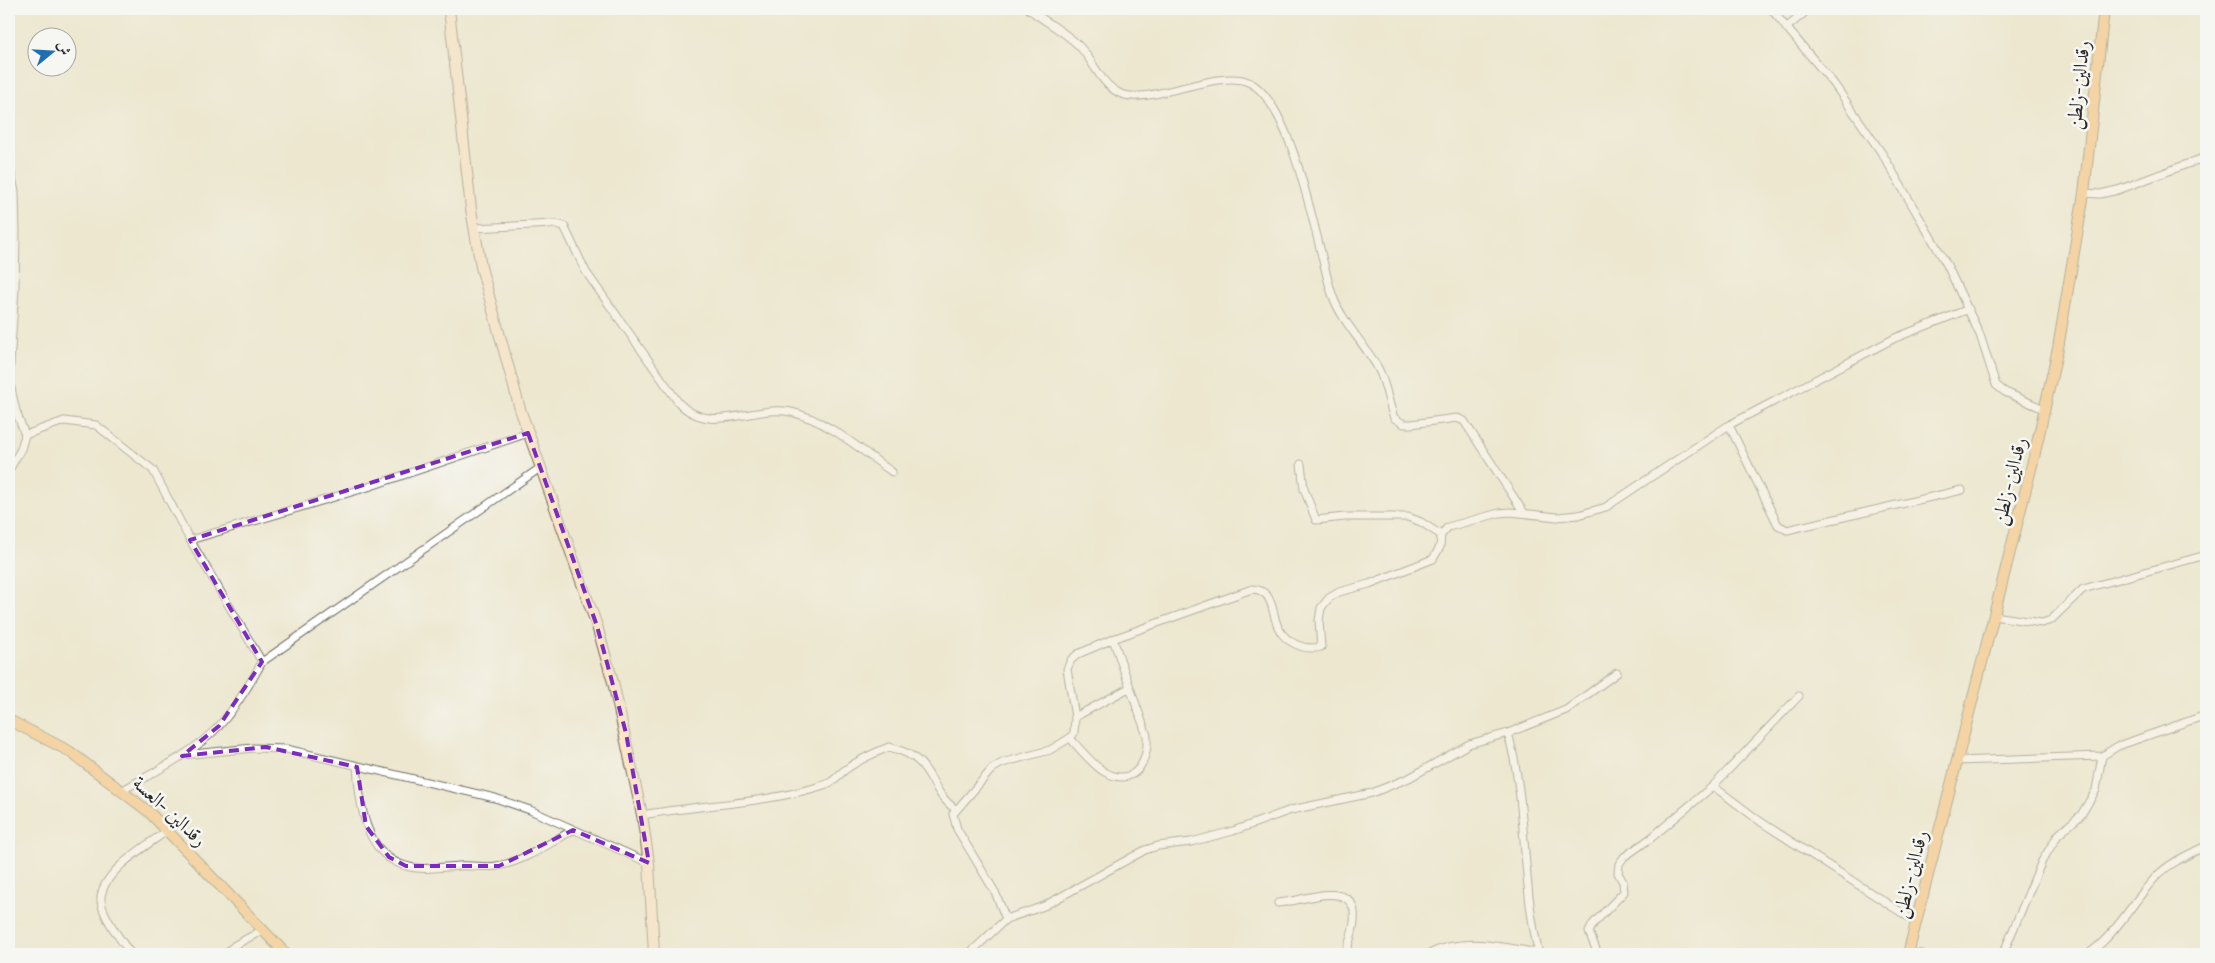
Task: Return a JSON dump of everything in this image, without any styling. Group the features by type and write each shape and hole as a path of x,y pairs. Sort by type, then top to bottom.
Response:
{"main road":[{"name":"رقدالين-زلطن","path":"1908,954 1994,616 2059,339 2084,193 2104,9"},
{"name":"رقدالين -العسة","path":"9,720 69,751 122,790 168,830 286,954"}],"street":[{"path":"449,9 474,228 481,267 528,432 597,626 624,724 642,815 649,863 654,954"},
{"path":"1029,9 1080,47 1102,78 1120,93 1127,96 1155,93 1233,78 1246,81 1257,88 1277,115 1290,144 1311,206 1332,295 1378,367 1394,418 1404,424 1457,418 1464,421 1524,513"},
{"path":"1771,9 1834,84 1883,155 1947,265 1969,309 1996,385 2005,392 2044,409"},
{"path":"1786,28 1809,9"},
{"path":"2084,193 2100,194 2128,188 2206,157"},
{"path":"9,164 15,192 16,232 15,289 9,379 16,411 25,435 21,449 9,470"},
{"path":"474,228 555,224 564,226 586,272 678,402 692,413 710,420 790,412 820,423 892,472"},
{"path":"1006,920 995,892 957,829 954,821 955,809 992,769 1002,763 1050,750 1070,738 1074,733 1075,717 1067,669 1071,660 1089,648 1242,592 1260,590 1272,603 1278,627 1284,636 1298,646 1321,647 1319,620 1321,608 1329,598 1339,592 1370,584 1433,559 1440,547 1440,535 1448,527 1489,515 1510,512 1547,517 1569,516 1606,507 1729,425 1895,338 1969,309"},
{"path":"25,435 64,421 96,425 153,470 190,540 262,662"},
{"path":"1729,425 1778,525 1787,530 1962,490"},
{"path":"190,540 368,487 528,432"},
{"path":"1301,464 1304,489 1316,520 1345,517 1408,517 1421,522 1440,535"},
{"path":"122,790 182,756 219,726 250,684 262,662 540,468"},
{"path":"1994,616 2042,623 2051,620 2083,589 2206,555"},
{"path":"1070,738 1105,772 1122,776 1136,772 1144,764 1147,745 1144,725 1129,688 1113,639"},
{"path":"969,954 1006,920 1044,906 1145,850 1158,846 1191,842 1233,831 1291,810 1372,794 1409,778 1469,744 1508,733 1566,710 1617,673"},
{"path":"1075,717 1129,688"},
{"path":"1598,954 1589,932 1593,924 1624,892 1623,882 1618,873 1619,864 1624,857 1651,838 1713,786 1799,696"},
{"path":"1956,761 2102,756 2118,746 2206,714"},
{"path":"1429,954 1443,948 1464,944 1539,954 1528,885 1519,790 1508,733"},
{"path":"182,756 266,747 286,749 495,798 530,810 649,863"},
{"path":"642,815 682,808 746,802 829,783 844,770 871,754 889,747 910,754 921,763 931,774 945,802 955,809"},
{"path":"2003,954 2042,861 2058,836 2082,815 2096,790 2102,756"},
{"path":"357,767 359,796 366,826 376,844 389,858 406,866 431,868 499,866 543,847 573,830"},
{"path":"1713,786 1761,822 1916,922"},
{"path":"131,954 104,911 101,898 102,892 118,868 168,830"},
{"path":"2088,954 2105,940 2156,877 2188,854 2206,846"},
{"path":"1278,903 1327,894 1343,897 1349,902 1356,919 1345,954"},
{"path":"225,954 235,945 263,930"},
{"path":"1908,954 1923,954"}],"highlighted area":[{"path":"528,433 597,626 626,733 649,863 573,830 499,866 406,866 389,857 366,826 357,767 266,747 182,756 219,726 262,662 190,540"}]}
